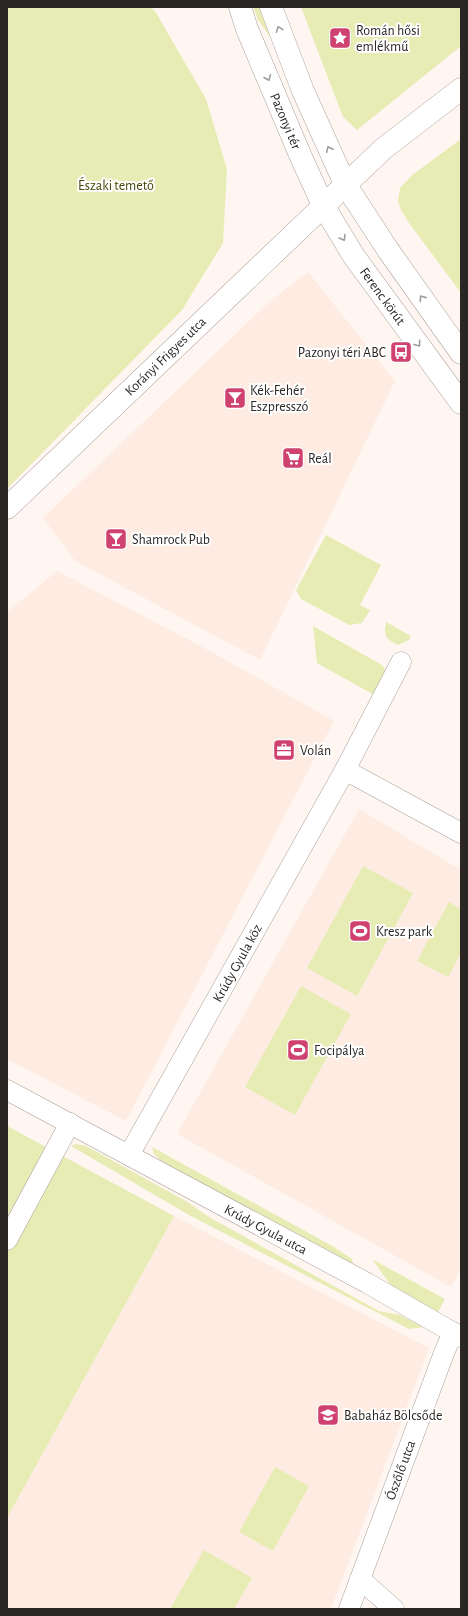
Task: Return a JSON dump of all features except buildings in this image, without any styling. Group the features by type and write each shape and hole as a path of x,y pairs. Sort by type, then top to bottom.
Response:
{"main road":[{"name":"Pazonyi tér","path":"240,7 247,29 323,205"},
{"name":"Pazonyi tér","path":"271,7 303,91 345,184"},
{"path":"323,205 388,145 461,89"},
{"path":"345,184 388,250 461,353"},
{"name":"Ferenc körút","path":"323,205 353,255 461,404"},
{"name":"Korányi Frigyes utca","path":"7,508 323,205"}],"street":[{"name":"Krúdy Gyula köz","path":"129,1155 345,770 401,662"},
{"path":"345,770 461,833"},
{"name":"Krúdy Gyula utca","path":"7,1090 367,1283 457,1334"},
{"path":"7,1240 70,1123"},
{"name":"Ószőlő utca","path":"349,1609 444,1353 457,1334"},
{"path":"360,1579 394,1609"}],"shaded area":[{"path":"308,272 395,381 260,660 75,561 43,518 269,302"},
{"path":"57,571 210,651 334,721 126,1121 7,1059 7,612"},
{"path":"359,809 461,870 461,1268 451,1287 177,1134"},
{"path":"174,1216 429,1348 331,1609 7,1609 7,1518"}],"green space":[{"name":"Északi temető","path":"7,7 150,7 155,11 206,99 227,169 223,243 182,310 7,489"},
{"path":"253,7 264,7 281,52 258,20"},
{"path":"301,7 461,7 461,46 357,130 343,117"},
{"path":"461,139 461,293 409,223 401,210 398,201 400,188 411,176"},
{"path":"326,535 381,565 360,605 370,610 362,623 349,625 301,599 296,590"},
{"path":"386,622 411,636 409,640 398,645 388,639 385,634"},
{"path":"313,626 382,665 386,673 376,696 317,663"},
{"name":"Kresz park","path":"363,866 413,893 357,996 307,968"},
{"path":"449,902 461,909 461,953 448,977 417,961"},
{"name":"Focipálya","path":"301,986 351,1014 295,1115 245,1087"},
{"path":"7,1126 174,1216 7,1518"},
{"path":"76,1144 86,1146 186,1201 209,1217 379,1311 400,1315 424,1327 409,1329 189,1215 71,1146"},
{"path":"152,1147 334,1247 352,1259 353,1264 351,1265 162,1162 154,1154"},
{"path":"372,1259 445,1299 438,1312 392,1287"},
{"path":"275,1467 309,1486 273,1551 239,1532"},
{"path":"204,1550 252,1578 234,1609 170,1609"}],"place":[{"name":"Román hősi emlékmű","path":"340,38"},
{"name":"Pazonyi téri ABC","path":"401,352"},
{"name":"Kék-Fehér Eszpresszó","path":"235,398"},
{"name":"Reál","path":"293,458"},
{"name":"Shamrock Pub","path":"116,539"},
{"name":"Volán","path":"284,750"},
{"name":"Kresz park","path":"360,931"},
{"name":"Focipálya","path":"298,1050"},
{"name":"Babaház Bölcsőde","path":"328,1415"}]}
